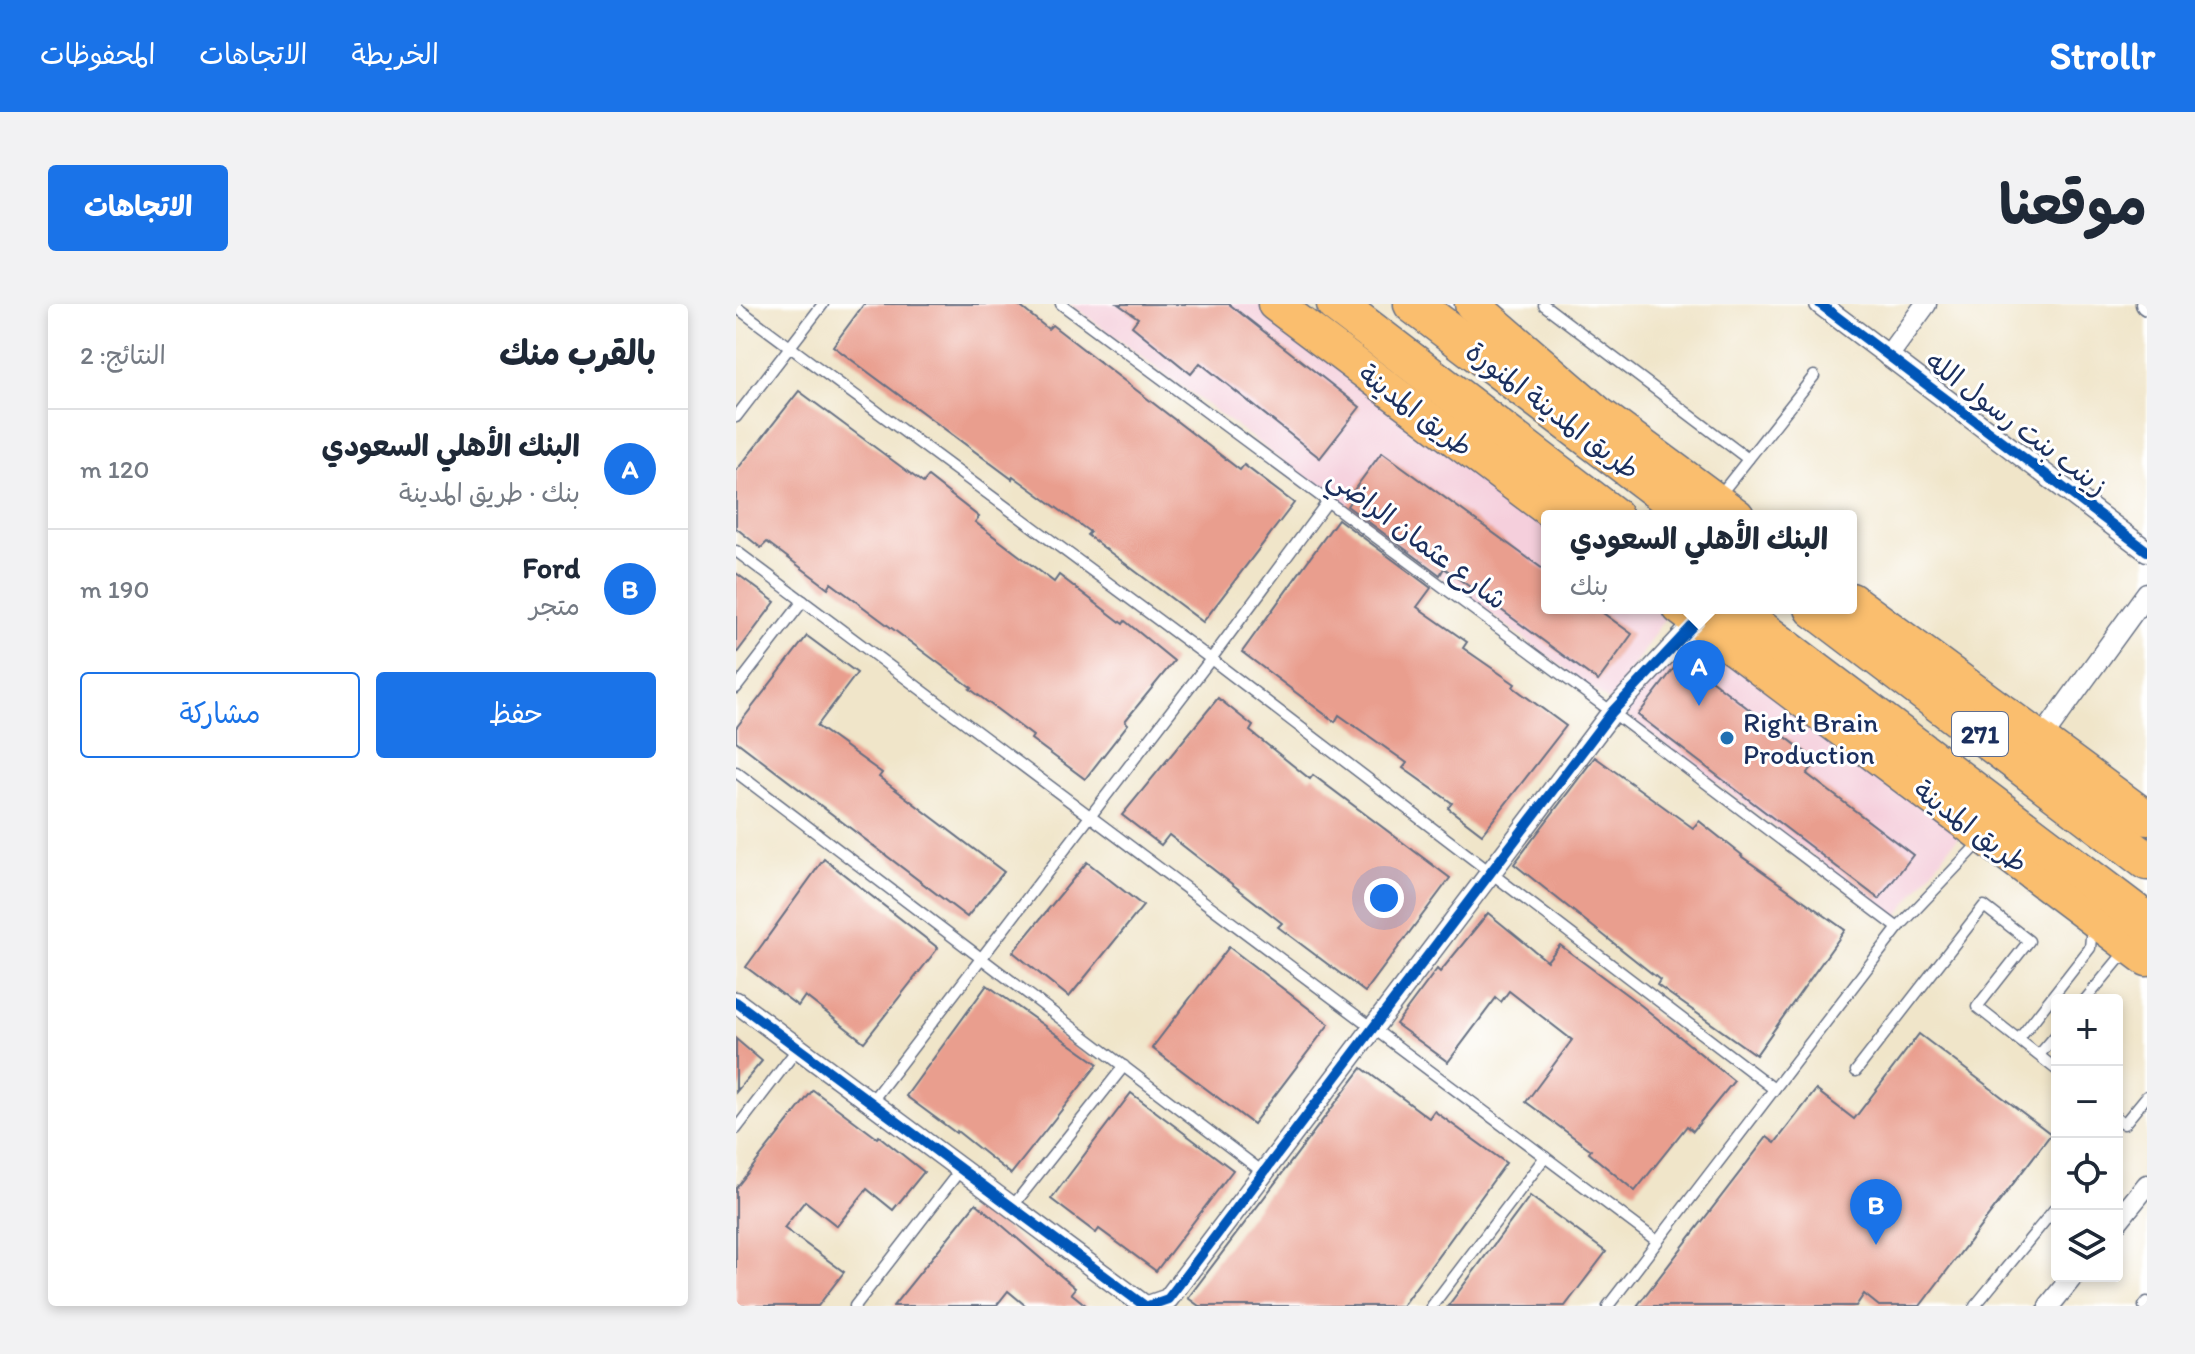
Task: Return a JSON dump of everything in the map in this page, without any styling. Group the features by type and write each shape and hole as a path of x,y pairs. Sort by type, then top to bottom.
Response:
{"highway":[{"name":"طريق المدينة المنورة","path":"1413,304 1714,510"},
{"name":"طريق المدينة المنورة","path":"1343,310 1605,510"},
{"name":"271","path":"1740,614 2142,946"},
{"name":"271","path":"1822,614 2147,861"}],"main road":[{"name":"طريق المدينة","path":"1275,304 1549,510"},
{"path":"1472,304 1714,510"},
{"path":"1857,604 2147,818"},
{"name":"طريق المدينة","path":"1689,614 2093,918 2142,946"},
{"path":"2098,824 2147,853"}],"street":[{"name":"زينب بنت رسول الله","path":"1820,304 2147,551"},
{"path":"1888,356 1926,304"},
{"path":"2041,739 2147,593"},
{"path":"736,1002 1146,1306 1172,1303 1264,1173 1689,614"},
{"path":"2123,1215 2147,1185"},
{"path":"2049,1306 2068,1282"}],"lane":[{"path":"736,417 823,304"},
{"name":"شارع عثمان الراضي","path":"1061,304 1898,928"},
{"path":"1544,305 1748,459"},
{"path":"736,307 1211,659 1774,1089"},
{"path":"1716,510 1748,459 1814,376"},
{"path":"871,1102 1211,659 1328,501"},
{"path":"736,551 1657,1241"},
{"path":"736,688 803,601"},
{"path":"736,772 1264,1173"},
{"path":"1608,1306 1898,928 1985,837"},
{"path":"1856,1071 1984,906 2029,941 1977,1007 2052,1066"},
{"path":"2019,1039 2090,948 2093,918"},
{"path":"2090,994 2119,959 2142,946"},
{"path":"2039,1055 2051,1041"},
{"path":"736,1129 798,1048"},
{"path":"1012,1207 1124,1066"},
{"path":"2123,1121 2147,1096"},
{"path":"1432,1306 1545,1157"},
{"path":"855,1306 961,1169"},
{"path":"1975,1306 2054,1210"}],"shaded area":[{"path":"1070,304 1261,304 1541,517 1541,614 1667,614 1610,702"},
{"path":"1691,623 1964,829 1896,918 1623,713"}],"building":[{"path":"864,304 1017,304 1048,329 1052,325 1240,470 1244,465 1294,503 1203,622 1087,535 1090,532 1013,476 1012,479 833,346"},
{"path":"1118,304 1229,304 1360,407 1320,458 1200,363 1191,374 1132,326 1138,318"},
{"path":"799,391 923,483 928,477 979,517 975,522 1054,582 1059,575 1123,624 1125,621 1174,661 1125,721 1128,724 1085,779 1031,739 1033,736 972,688 831,583 828,588 767,542 761,548 736,528 736,471"},
{"path":"1382,452 1541,568 1541,614 1604,614 1632,634 1598,681 1444,568 1440,575 1347,506 1351,500 1348,498"},
{"path":"1338,519 1431,588 1417,607 1467,642 1463,648 1515,684 1513,687 1566,726 1482,834 1448,808 1452,803 1403,768 1407,763 1339,715 1335,722 1242,652"},
{"path":"736,573 775,602 736,654"},
{"path":"807,636 857,673 817,726 882,773 879,777 1004,872 967,917 736,741 736,728"},
{"name":"Right Brain Production","path":"1682,658 1817,761 1807,774 1913,855 1879,899 1638,715"},
{"path":"1218,698 1253,726 1250,731 1310,779 1313,775 1450,878 1365,992 1278,927 1282,923 1169,835 1161,845 1122,815"},
{"path":"1595,757 1693,828 1699,821 1741,856 1845,930 1756,1055 1657,985 1660,980 1514,864"},
{"path":"824,859 938,948 864,1042 805,996 798,1006 746,967"},
{"path":"1087,862 1143,906 1069,997 1013,952"},
{"path":"1488,913 1547,961 1560,945 1642,1006 1734,1081 1693,1131 1687,1126 1635,1191 1589,1153 1591,1150 1526,1102 1572,1040 1509,991 1501,1002 1496,998 1448,1062 1396,1024 1437,969 1440,972"},
{"path":"1229,947 1329,1024 1253,1124 1152,1048"},
{"path":"987,985 1098,1064 1011,1174 906,1096"},
{"path":"1919,1034 2051,1134 1920,1306 1879,1306 1864,1294 1856,1306 1637,1306 1767,1137 1775,1143 1816,1090 1854,1119"},
{"path":"736,1039 762,1061 736,1092"},
{"path":"1362,1068 1429,1118 1434,1111 1506,1163 1402,1306 1199,1306 1188,1298"},
{"path":"813,1090 924,1172 893,1210 867,1189 837,1226 805,1201 784,1228 844,1272 818,1306 736,1306 736,1188"},
{"path":"1131,1093 1233,1170 1156,1271 1099,1229 1096,1233 1051,1199"},
{"path":"1530,1196 1606,1252 1565,1306 1448,1306"},
{"path":"976,1203 1075,1288 1071,1293 1087,1306 1026,1306 1008,1291 996,1306 893,1306"}],"cycle path":[{"path":"1820,304 2147,551"},
{"path":"1148,1306 1168,1299 1612,712 1697,621"},
{"path":"736,1002 1145,1306"}],"place":[{"name":"البنك الأهلي السعودي","path":"1699,706"},
{"name":"Right Brain Production","path":"1727,738"},
{"name":"Ford","path":"1876,1245"}]}
